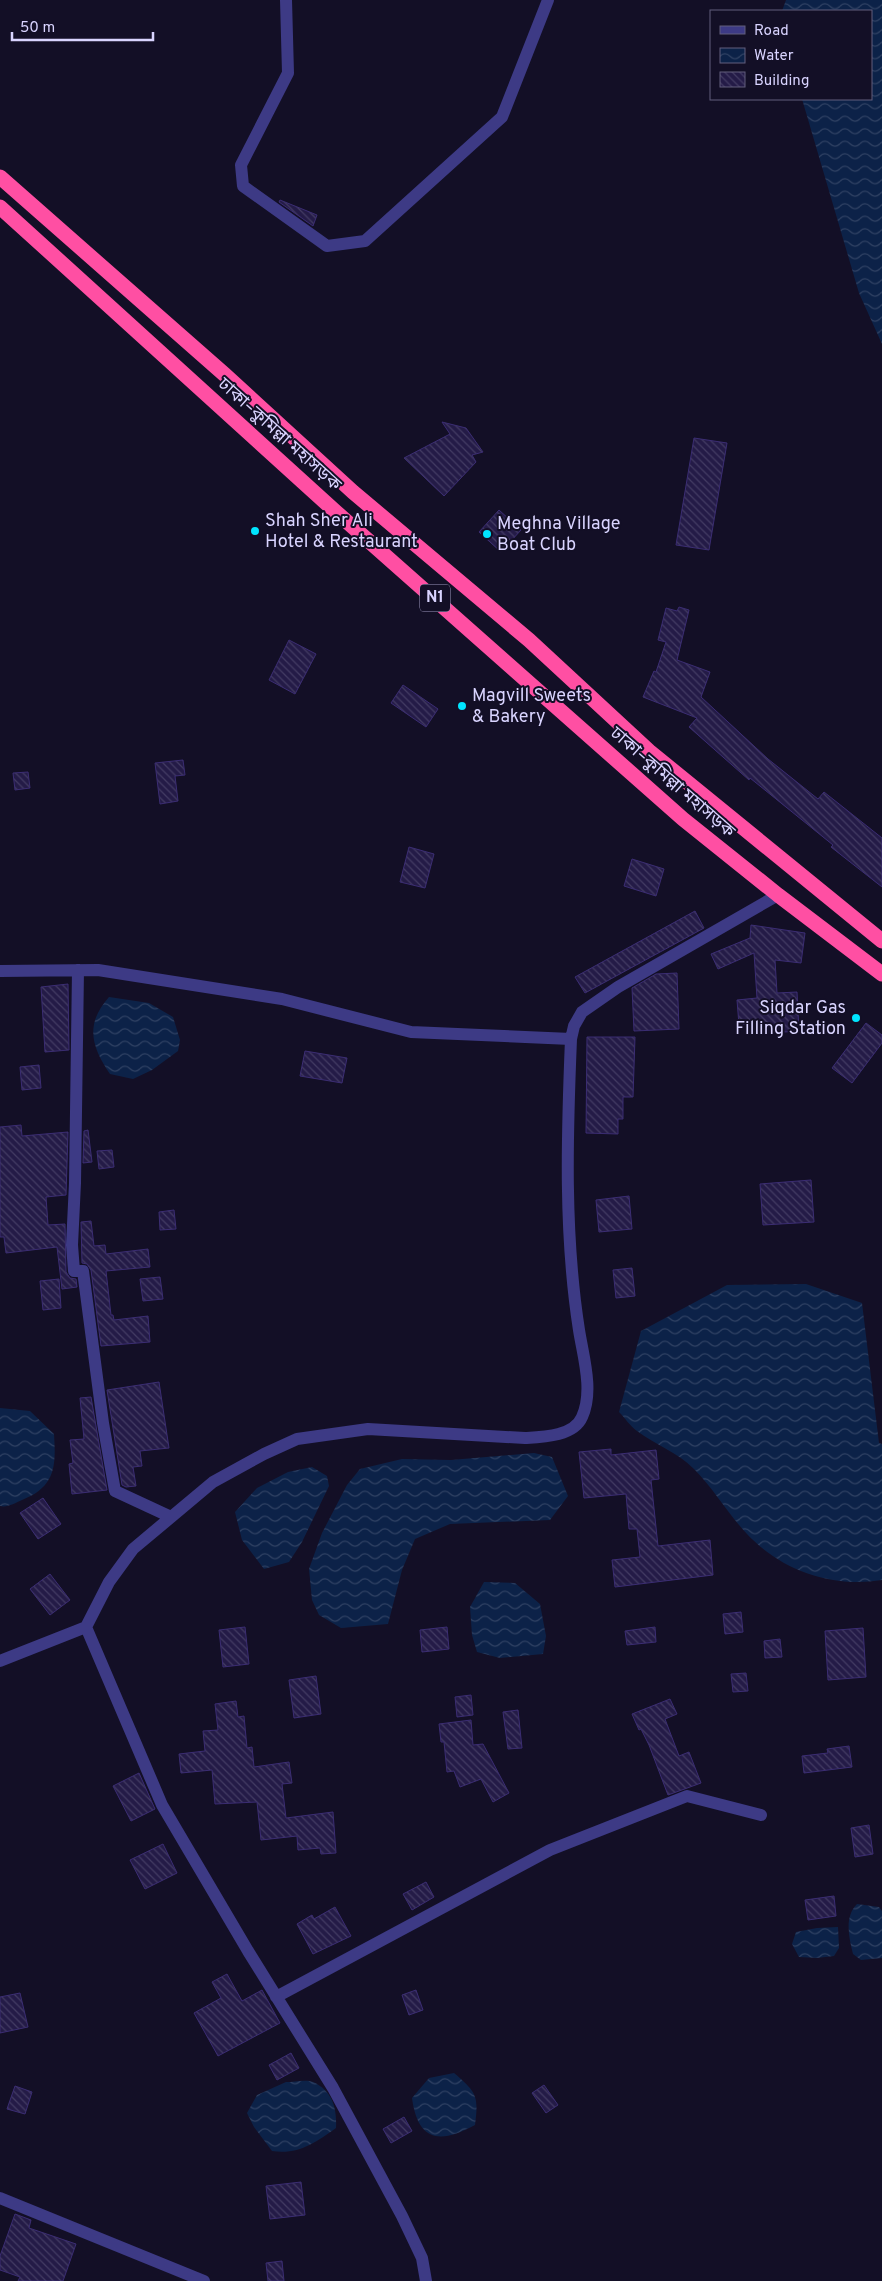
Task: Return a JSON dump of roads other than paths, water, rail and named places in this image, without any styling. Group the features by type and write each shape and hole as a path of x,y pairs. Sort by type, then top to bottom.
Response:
{"highway":[{"name":"ঢাকা–কুমিল্লা মহাসড়ক","path":"0,177 224,374 353,492 529,640 649,752 882,941"},
{"name":"ঢাকা–কুমিল্লা মহাসড়ক","path":"0,208 336,512 683,819 778,896 882,974"}],"street":[{"path":"286,0 288,73 241,165 243,186 327,246 365,241 502,117 548,0"},
{"path":"0,1661 86,1627 108,1582 133,1550 170,1517 213,1482 264,1454 297,1439 368,1429 525,1438 547,1436 574,1428 582,1417 587,1385 570,1259 567,1125 571,1039 574,1026 582,1012 611,992 778,896"},
{"path":"78,970 75,1183 72,1245 74,1271 83,1271 102,1423 115,1491 170,1517"},
{"path":"0,971 98,970 282,999 411,1032 571,1039"},
{"path":"86,1627 162,1805 276,1997 333,2088 402,2216 422,2258 426,2281"},
{"path":"276,1997 550,1850 687,1796 762,1815"},
{"path":"0,2198 204,2281"}],"water":[{"path":"786,0 882,0 882,344 859,293 802,100 872,100 872,10 782,10"},
{"path":"109,997 149,1003 173,1017 180,1040 178,1051 152,1070 133,1079 110,1074 98,1054 93,1035 96,1016"},
{"path":"806,1284 862,1303 879,1443 882,1444 882,1580 863,1582 827,1579 792,1567 776,1558 747,1534 694,1469 681,1458 637,1431 619,1412 641,1331 727,1285"},
{"path":"0,1408 30,1411 54,1434 54,1465 48,1482 33,1495 5,1506 0,1506"},
{"path":"534,1453 552,1457 568,1496 550,1520 450,1524 415,1539 402,1570 388,1624 341,1628 319,1615 312,1600 309,1569 322,1533 347,1485 360,1469 402,1459 451,1460"},
{"path":"312,1467 327,1476 329,1486 302,1542 289,1562 264,1569 242,1540 235,1512 257,1488 288,1472"},
{"path":"484,1582 515,1583 540,1604 546,1636 543,1654 500,1658 477,1652 472,1635 470,1607"},
{"path":"857,1904 879,1907 882,1911 882,1958 861,1960 853,1954 849,1935 849,1921 850,1915"},
{"path":"838,1927 839,1948 834,1956 817,1958 799,1957 792,1944 796,1932"},
{"path":"454,2073 467,2085 474,2095 476,2100 475,2125 451,2135 433,2135 425,2131 419,2123 412,2098 429,2078"},
{"path":"310,2081 325,2090 334,2107 336,2128 306,2147 290,2151 272,2151 254,2127 247,2113 257,2095 286,2082"}],"place":[{"name":"Shah Sher Ali Hotel & Restaurant","path":"255,531"},
{"name":"Meghna Village Boat Club","path":"487,534"},
{"name":"Magvill Sweets & Bakery","path":"462,706"},
{"name":"Siqdar Gas Filling Station","path":"856,1018"}]}
